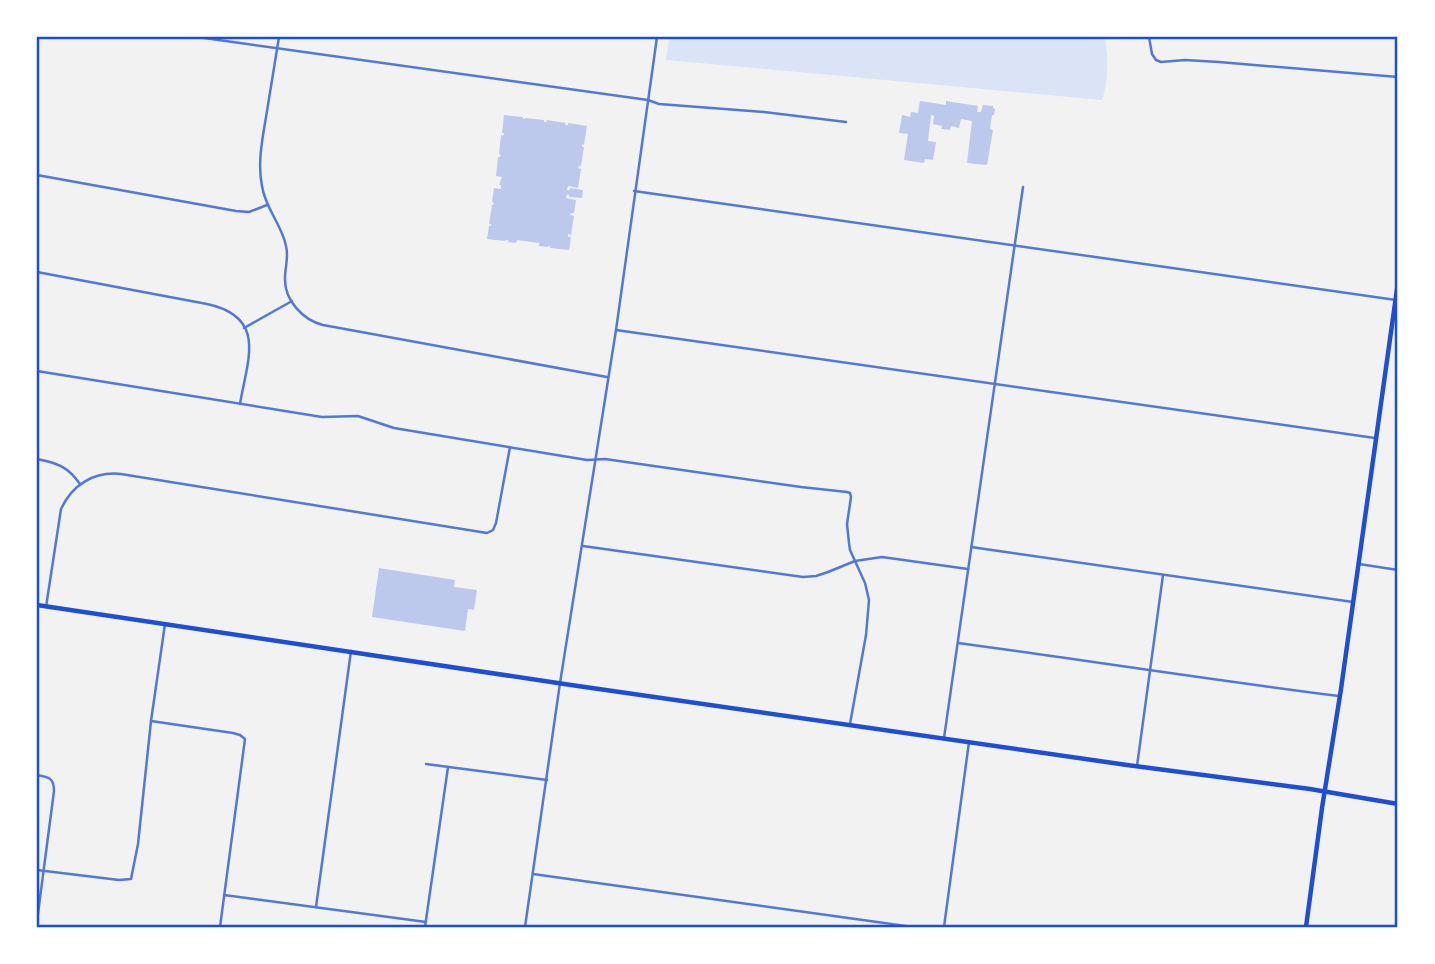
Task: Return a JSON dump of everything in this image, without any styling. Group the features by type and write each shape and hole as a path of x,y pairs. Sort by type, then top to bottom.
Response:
{"main road":[{"path":"1306,927 1398,282"},
{"path":"37,606 1398,804"}],"street":[{"path":"197,37 659,103 846,122"},
{"path":"279,37 261,148 262,188 286,243 288,254 285,285 300,312 318,323 608,377"},
{"path":"525,927 657,37"},
{"path":"1149,37 1156,60 1167,63 1185,60 1219,62 1398,77"},
{"path":"37,175 236,211 250,212 268,205"},
{"path":"944,738 1023,187"},
{"path":"634,191 1395,300"},
{"path":"37,272 218,306 229,312 244,328 249,341 250,353 240,404"},
{"path":"244,328 292,301"},
{"path":"615,330 1376,438"},
{"path":"37,371 322,417 358,416 394,428 587,460 604,459 850,493 847,536 850,550 866,583 869,600 850,724"},
{"path":"46,607 59,515 67,498 80,484 99,475 121,474 487,533 493,530 496,523 510,447"},
{"path":"37,459 65,467 80,484"},
{"path":"583,546 803,577 816,576 855,561 882,558 968,569"},
{"path":"971,547 1353,602"},
{"path":"1359,564 1398,570"},
{"path":"1137,766 1163,575"},
{"path":"37,870 119,880 131,879 138,844 165,624"},
{"path":"958,643 1340,696"},
{"path":"316,907 351,651"},
{"path":"151,721 233,733 245,739 220,927"},
{"path":"944,927 970,741"},
{"path":"426,764 547,780"},
{"path":"224,895 425,925 447,766"},
{"path":"37,775 50,779 54,784 37,921"},
{"path":"533,874 913,927"}],"shaded area":[{"path":"669,37 1105,37 1107,76 1102,100 666,60"}],"building":[{"path":"920,101 946,105 946,101 978,106 977,112 981,112 983,105 993,106 995,109 990,129 993,130 987,165 967,163 972,121 961,119 959,128 951,126 950,130 941,129 942,126 933,124 934,116 931,115 928,141 936,142 933,160 925,159 924,163 904,160 908,134 899,133 902,115 910,117 911,112 918,113"},
{"path":"504,115 587,126 584,145 582,144 584,147 581,166 578,168 581,169 578,188 568,186 567,190 583,190 582,198 569,197 567,194 566,198 576,200 574,213 570,215 574,216 571,235 568,234 568,237 571,237 569,250 517,240 516,243 487,239 491,226 489,224 494,188 501,189 499,185 502,177 496,176 498,157 501,155 501,135 504,133"},
{"path":"379,568 455,580 454,587 477,590 474,610 468,609 465,631 372,617"}]}
